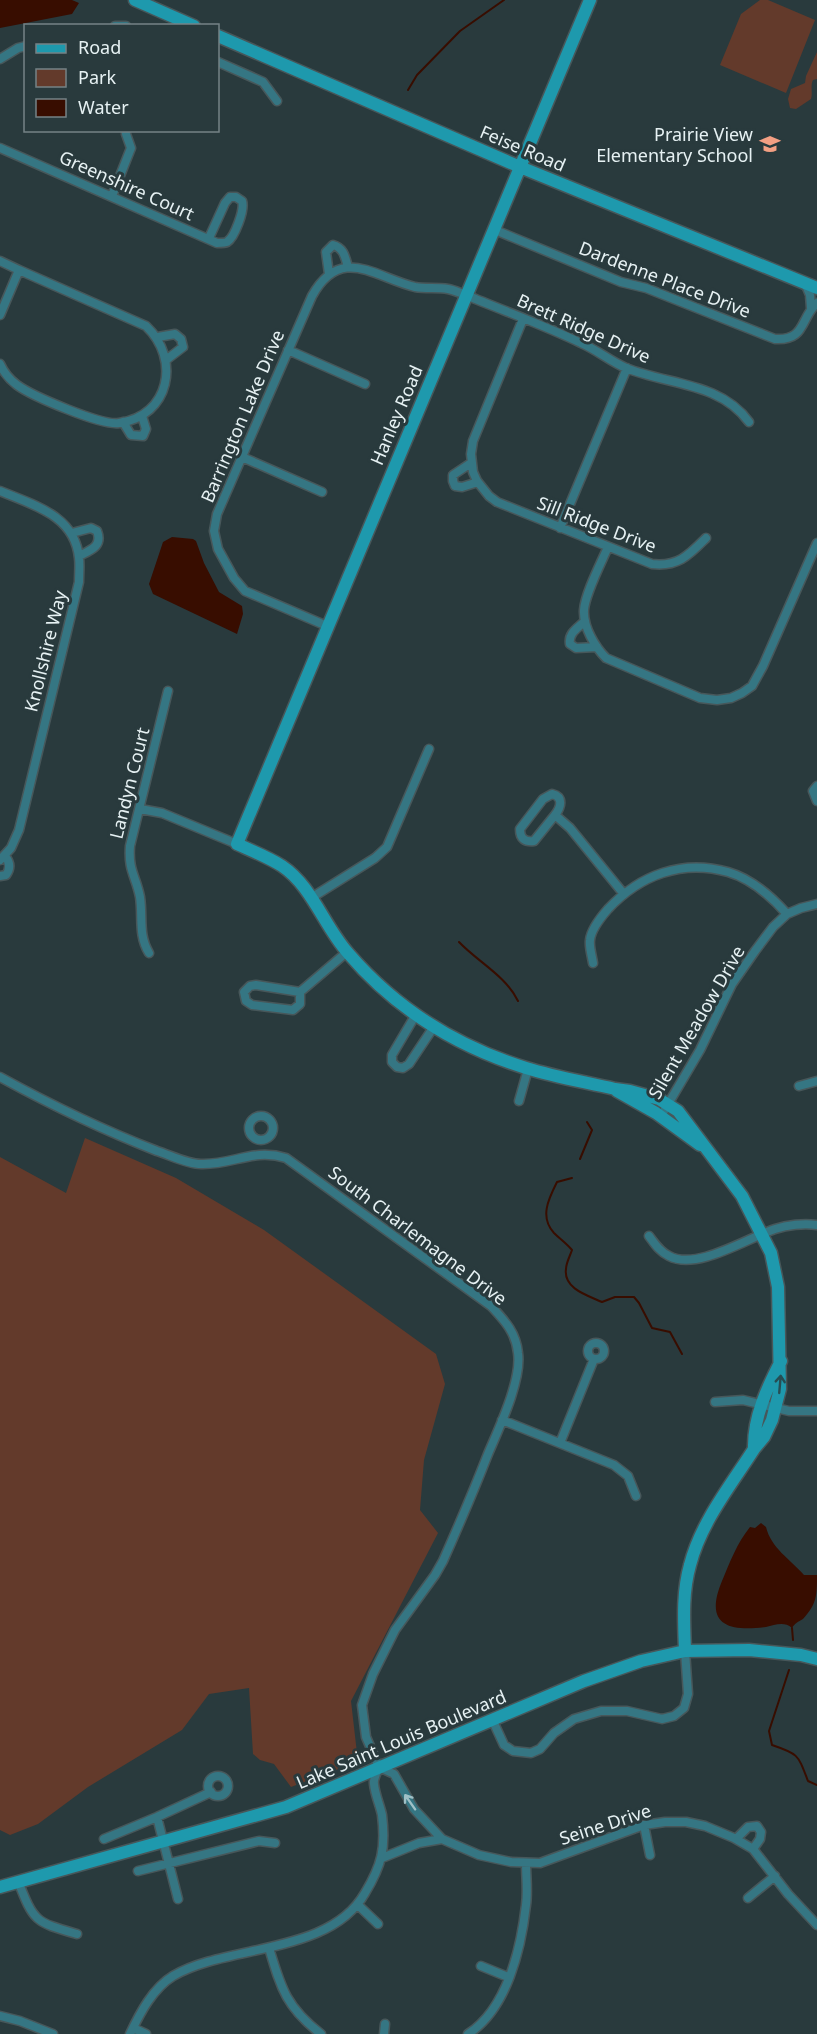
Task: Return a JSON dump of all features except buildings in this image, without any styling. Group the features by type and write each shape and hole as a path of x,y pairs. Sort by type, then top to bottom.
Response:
{"street":[{"path":"135,0 189,24"},
{"name":"Hanley Road","path":"237,844 590,0"},
{"name":"Feise Road","path":"219,36 520,167 811,286"},
{"path":"0,59 24,46"},
{"path":"219,62 262,82 277,101"},
{"path":"112,196 132,148 126,134"},
{"name":"Greenshire Court","path":"0,148 217,243 226,242 232,237 244,209 242,201 236,197 230,197 208,238"},
{"name":"Dardenne Place Drive","path":"495,230 621,282 646,288 769,337 784,339 796,334 803,326 814,306 810,295 811,286"},
{"path":"348,267 345,255 339,247 333,245 326,252 329,274 348,267 370,270 415,286 448,289 466,295"},
{"path":"0,261 146,326 158,337 166,360 167,374 164,389 156,403 142,416 123,422 109,423 95,420 20,387 1,370"},
{"path":"0,315 19,270"},
{"name":"Barrington Lake Drive","path":"327,626 245,591 234,578 218,549 214,531 217,514 312,296 329,274"},
{"name":"Brett Ridge Drive","path":"466,295 582,343 627,368 692,385 710,393 741,410 749,422"},
{"path":"478,482 462,487 456,486 453,475 471,463 473,441 524,319"},
{"path":"158,337 175,334 182,343 183,347 166,360"},
{"path":"288,350 364,384"},
{"path":"560,528 627,368"},
{"path":"123,422 131,435 143,435 146,429 142,416"},
{"path":"242,457 322,492"},
{"name":"Sill Ridge Drive","path":"471,463 478,482 497,502 639,560 652,564 667,564 689,556 706,538"},
{"path":"0,491 53,514 72,533 91,528 97,531 100,537 98,544 79,556"},
{"name":"Knollshire Way","path":"0,876 6,875 10,868 9,861 2,858 11,848 19,830 79,582 79,556 72,533"},
{"path":"608,547 584,609 585,621 597,647 606,658 700,698 717,700 731,698 752,686 815,554 817,543"},
{"path":"585,621 572,633 569,639 570,644 576,648 597,647"},
{"name":"Landyn Court","path":"149,953 141,936 140,896 129,860 130,846 168,691"},
{"path":"311,898 375,858 387,847 429,749"},
{"path":"817,786 813,795 817,801"},
{"path":"556,795 560,799 560,809 555,815 534,841 525,841 522,838 520,829 547,796 556,795"},
{"path":"140,808 162,813 237,844 283,867 311,898 347,952 384,991 433,1028 485,1054 528,1069 650,1096 678,1110 742,1196 771,1253 778,1287 780,1389 764,1437 714,1510 700,1536 690,1564 683,1609 688,1694 684,1708 674,1716 662,1719 627,1712 601,1711 574,1719 554,1733 540,1749 531,1753 513,1751 504,1745 492,1719"},
{"path":"555,815 570,828 623,893"},
{"path":"592,963 590,940 603,914 623,893 651,877 670,871 701,867 742,877 758,886 787,914"},
{"name":"Silent Meadow Drive","path":"661,1116 700,1050 732,984 754,951 787,914 817,904"},
{"path":"300,992 300,1004 292,1010 252,1005 246,1001 244,992 249,986 256,985 300,992 347,952"},
{"path":"415,1016 392,1055 392,1062 397,1066 403,1068 409,1064 433,1028"},
{"path":"519,1101 528,1069"},
{"name":"South Charlemagne Drive","path":"0,1077 78,1118 199,1165 271,1153 286,1158 491,1306 513,1333 518,1353 518,1372 502,1420 443,1561 395,1630 373,1674 362,1705 366,1737 379,1767"},
{"path":"799,1086 817,1081"},
{"path":"615,1089 661,1116 704,1147"},
{"path":"261,1154 262,1140"},
{"path":"649,1236 667,1256 689,1261 715,1254 777,1228 817,1225"},
{"path":"560,1443 594,1359"},
{"path":"754,1449 754,1436 762,1403 781,1361"},
{"path":"715,1402 743,1400 789,1411 817,1410"},
{"path":"502,1420 614,1465 628,1476 636,1496"},
{"name":"Lake Saint Louis Boulevard","path":"0,1887 286,1807 597,1675 641,1661 685,1651 749,1650 801,1655 817,1659"},
{"path":"146,2034 132,2031 151,1996 171,1977 207,1962 269,1948 329,1928 358,1905 375,1876 382,1858 384,1835 382,1814 374,1783 379,1767"},
{"name":"Seine Drive","path":"379,1767 394,1774 414,1809 442,1839 480,1855 512,1862 540,1863 644,1825 686,1822 705,1826 753,1849 816,1923"},
{"path":"104,1839 211,1792"},
{"path":"157,1817 178,1899"},
{"path":"644,1825 650,1855"},
{"path":"736,1839 748,1827 757,1826 761,1832 753,1849"},
{"path":"382,1858 419,1844 442,1839"},
{"path":"138,1871 259,1841 275,1843"},
{"path":"468,2034 480,2026 501,1998 521,1940 526,1903 526,1863"},
{"path":"748,1898 775,1876"},
{"path":"18,1881 30,1911 39,1920 77,1935"},
{"path":"358,1905 378,1924"},
{"path":"269,1948 282,1990 305,2022 321,2034"},
{"path":"481,1966 508,1977"},
{"path":"0,2016 20,2020 53,2034"},
{"path":"384,2024 384,2034"}],"green space":[{"path":"760,0 768,0 815,20 786,93 720,65 741,14"},
{"path":"817,52 817,79 812,82 811,99 796,109 790,108 788,99 791,89 805,83"},
{"path":"85,1138 176,1178 264,1230 436,1354 445,1384 424,1460 420,1510 438,1533 351,1701 358,1762 291,1787 274,1764 260,1760 253,1754 249,1688 209,1694 182,1730 88,1787 38,1824 10,1835 0,1830 0,1157 66,1193"}],"water":[{"path":"0,0 72,0 79,3 72,14 0,28"},
{"path":"172,537 196,541 219,592 242,606 243,614 237,634 153,594 149,584 163,542"},
{"path":"761,1523 766,1527 772,1541 804,1575 817,1575 814,1604 808,1614 792,1628 783,1624 740,1628 730,1626 718,1616 717,1596 734,1553 750,1527 755,1528"}],"waterway":[{"path":"408,90 417,75 460,31 504,0"},
{"path":"459,942 499,977 518,1001"},
{"path":"580,1159 592,1130 587,1122"},
{"path":"572,1178 557,1182 546,1214 549,1227 572,1250 566,1267 569,1282 578,1291 602,1302 615,1297 634,1297 652,1328 670,1332 682,1354"},
{"path":"792,1628 793,1640"},
{"path":"789,1670 769,1731 772,1745 793,1753 808,1781 817,1785"}],"place":[{"name":"Prairie View Elementary School","path":"770,144"}]}
